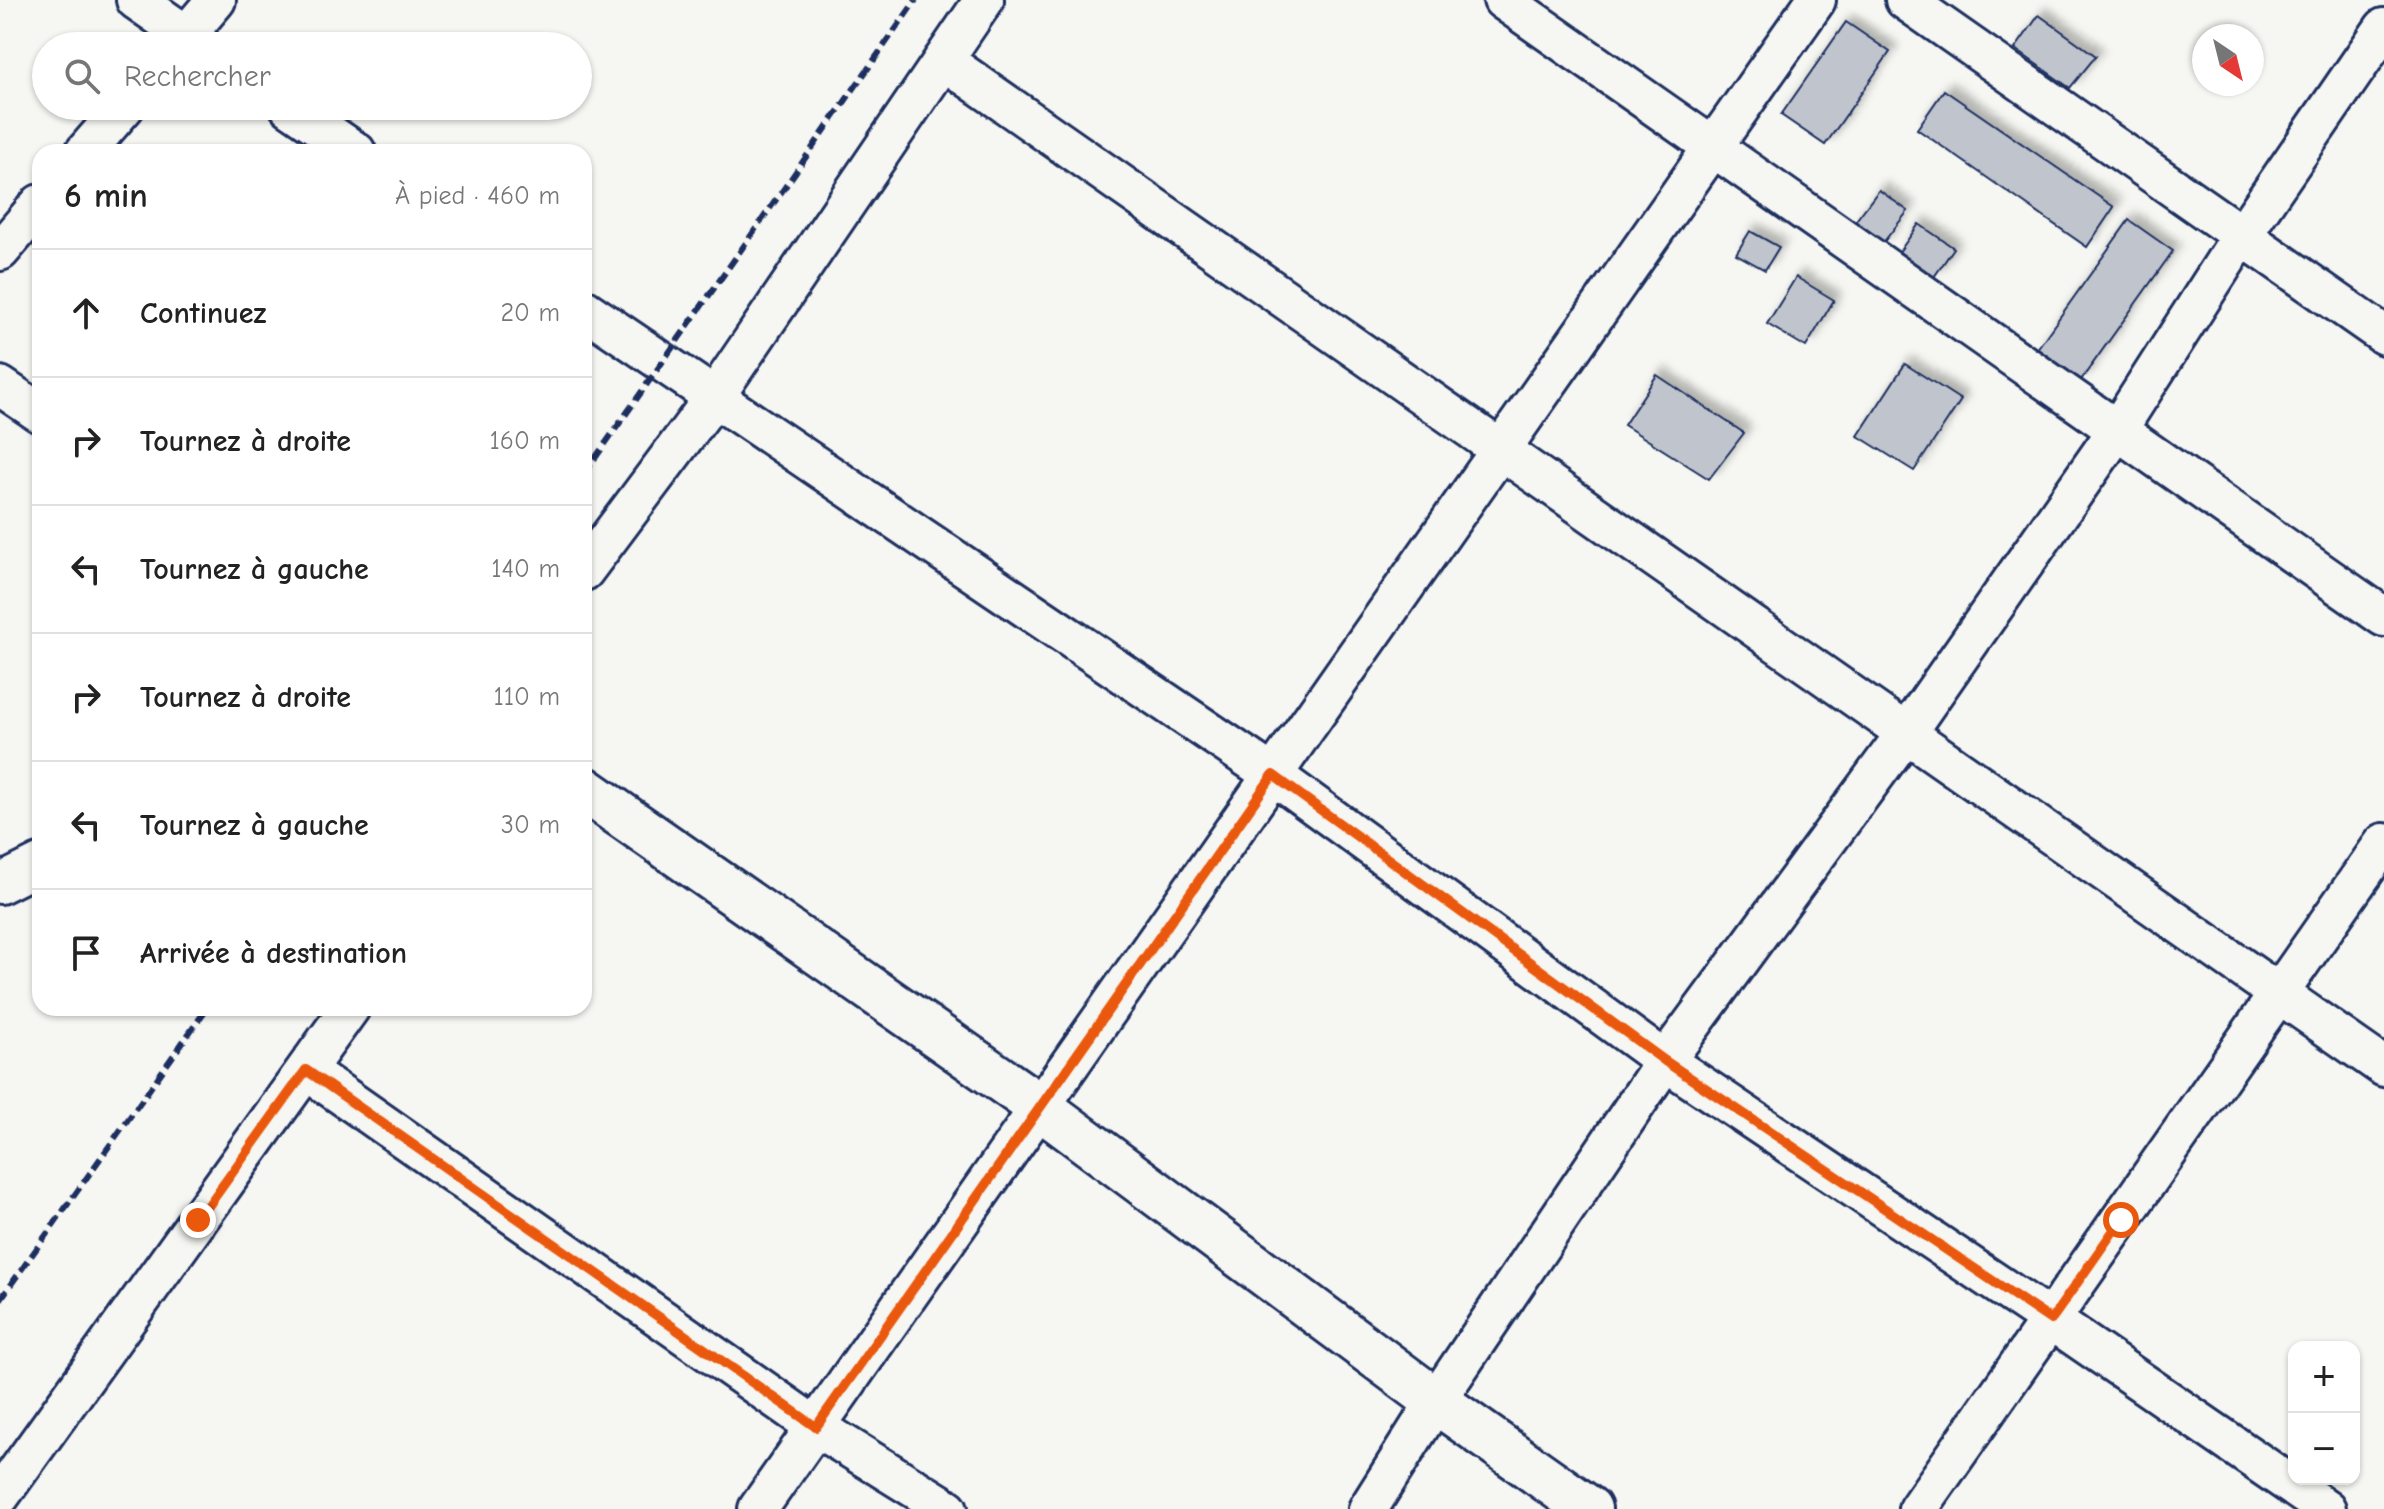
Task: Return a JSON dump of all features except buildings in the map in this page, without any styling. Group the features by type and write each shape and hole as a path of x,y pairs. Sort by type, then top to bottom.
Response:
{"main road":[{"path":"592,795 1040,1107 1436,1401 1589,1509"}],"street":[{"path":"136,0 176,32"},
{"path":"195,32 216,0"},
{"path":"592,560 713,399 984,0"},
{"path":"1503,0 2384,617"},
{"path":"758,1509 1816,0"},
{"path":"1905,0 2384,335"},
{"path":"1368,1509 1436,1401 1665,1061 1906,733 2116,432 2242,235 2384,28"},
{"path":"943,60 2384,1067"},
{"path":"92,144 113,120"},
{"path":"309,120 344,144"},
{"path":"0,251 32,213"},
{"path":"592,315 1273,775 1665,1061 2326,1509"},
{"path":"0,386 32,408"},
{"path":"1918,1509 2384,843"},
{"path":"0,884 32,868"},
{"path":"0,1496 344,1016"},
{"path":"306,1070 816,1427 948,1509"}],"railway":[{"path":"592,463 916,0"},
{"path":"0,1300 201,1016"}],"route":[{"path":"198,1220 306,1070 816,1427 1273,775 1665,1061 2051,1320 2121,1220"}]}
